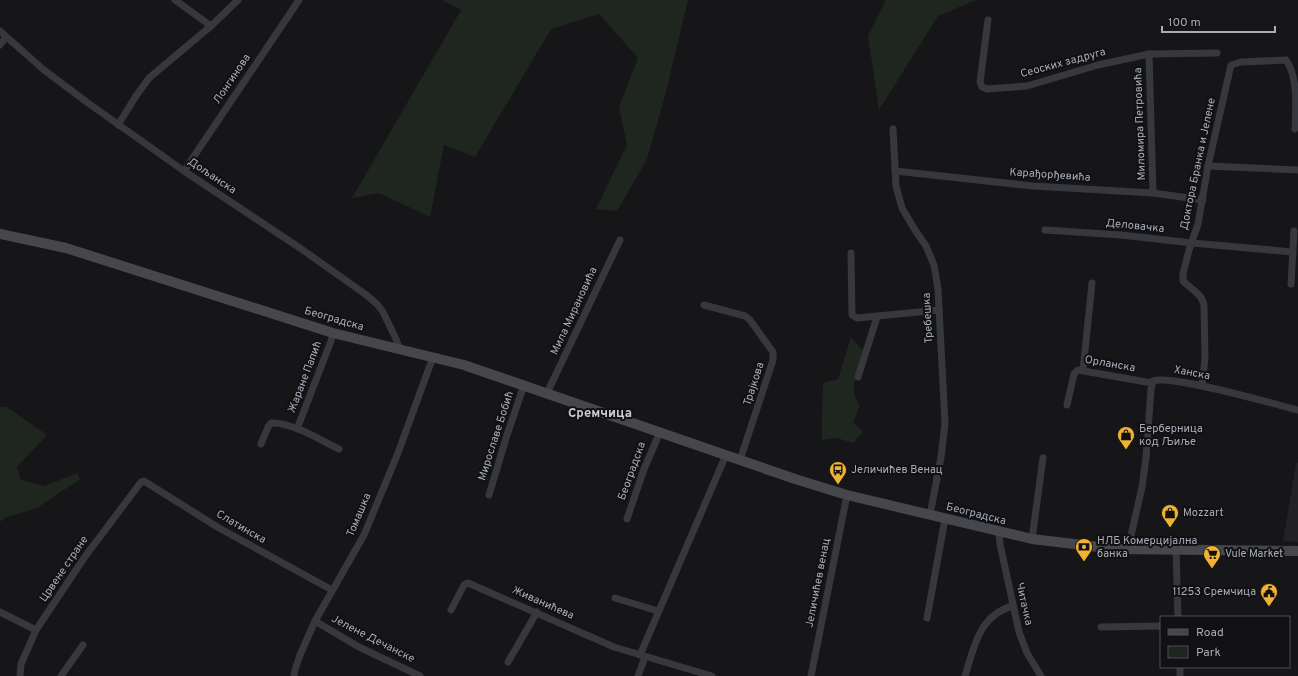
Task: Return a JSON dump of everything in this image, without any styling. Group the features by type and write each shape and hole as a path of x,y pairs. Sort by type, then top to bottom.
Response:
{"main road":[{"name":"Београдска","path":"0,234 66,248 333,333 464,365 795,479 847,495 945,519 1032,539 1068,544 1128,549 1298,551"}],"street":[{"path":"176,0 211,26"},
{"path":"118,125 149,78 211,26 238,0"},
{"name":"Лонгинова","path":"184,171 299,0"},
{"name":"Сеоских задруга","path":"988,20 980,82 982,87 987,89 1028,86 1098,65 1149,54 1217,53"},
{"name":"Дољанска","path":"0,31 44,70 118,125 300,248 365,294 377,304 383,312 399,348"},
{"path":"0,46 6,37"},
{"name":"Миломира Петровића","path":"1149,54 1153,193"},
{"name":"Доктора Бранка и Јелене","path":"1202,386 1205,358 1204,305 1200,295 1186,284 1182,278 1198,224 1208,166 1232,65 1241,62 1286,60 1291,65 1295,75 1296,84 1295,129"},
{"name":"Требешка","path":"893,129 896,186 902,208 926,246 934,265 938,289 946,423 930,515"},
{"path":"1208,166 1298,170"},
{"name":"Карађорђевића","path":"895,171 1033,186 1153,193 1203,200"},
{"name":"Деловачка","path":"1045,230 1121,235 1293,252"},
{"path":"1291,284 1294,231"},
{"name":"Мила Мирановића","path":"547,393 620,240"},
{"path":"851,253 852,315 857,318 877,317 939,310"},
{"path":"1083,370 1092,283"},
{"name":"Трајкова","path":"704,305 745,316 750,320 773,352 773,360 740,460"},
{"path":"858,377 877,317"},
{"name":"Жаране Папић","path":"297,429 333,333"},
{"name":"Томашка","path":"294,676 300,655 315,621 364,536 398,453 434,357"},
{"name":"Орланска","path":"1067,406 1075,372 1078,370 1152,383"},
{"name":"Ханска","path":"1152,383 1156,380 1166,379 1202,386 1298,410"},
{"path":"1128,549 1142,487 1146,458 1152,383"},
{"name":"Мирославе Бобић","path":"489,495 524,385"},
{"name":"Жаране Папић","path":"261,444 268,427 271,423 276,423 297,429 339,449"},
{"name":"Београдска","path":"627,519 644,469 660,432"},
{"path":"638,676 642,656 658,611 678,569 726,455"},
{"path":"1032,539 1043,458"},
{"name":"Слатинска","path":"141,482 144,481 156,487 219,528 332,590"},
{"name":"Црвене стране","path":"20,676 21,664 36,630 84,558 141,482"},
{"name":"Јеличићев венац","path":"811,676 847,495"},
{"path":"927,618 945,519"},
{"name":"Читачка","path":"999,532 1000,544 1022,642 1041,676"},
{"path":"1176,549 1178,616"},
{"name":"Живанићева","path":"451,610 464,585 468,583 614,647 712,676"},
{"path":"615,598 658,611"},
{"path":"965,676 975,642 984,624 999,610 1013,606"},
{"path":"0,612 36,630"},
{"path":"508,662 537,612"},
{"name":"Јелене Дечанске","path":"315,621 359,647 420,676"},
{"path":"1102,627 1160,626"},
{"path":"61,676 83,645"}],"shaded area":[{"path":"1296,463 1298,463 1298,542 1283,541"}],"green space":[{"path":"442,0 688,0 665,96 647,159 617,211 596,209 627,145 619,107 638,58 599,14 551,29 475,157 444,145 430,217 379,193 352,198 461,10"},
{"path":"886,0 976,0 938,16 879,110 868,36"},
{"path":"851,337 863,351 854,383 854,395 860,406 853,422 863,432 853,443 837,438 822,440 823,383 838,379"},
{"path":"0,407 7,407 47,435 17,467 21,480 45,486 77,473 80,479 37,508 4,518 0,522"}],"place":[{"name":"Берберница код Љиље","path":"1126,450"},
{"name":"Јеличићев Венац","path":"838,485"},
{"name":"Mozzart","path":"1170,528"},
{"name":"НЛБ Комерцијална банка","path":"1084,562"},
{"name":"Vule Market","path":"1212,569"},
{"name":"11253 Сремчица","path":"1269,607"}],"district":[{"name":"Сремчица","path":"600,414"}]}
